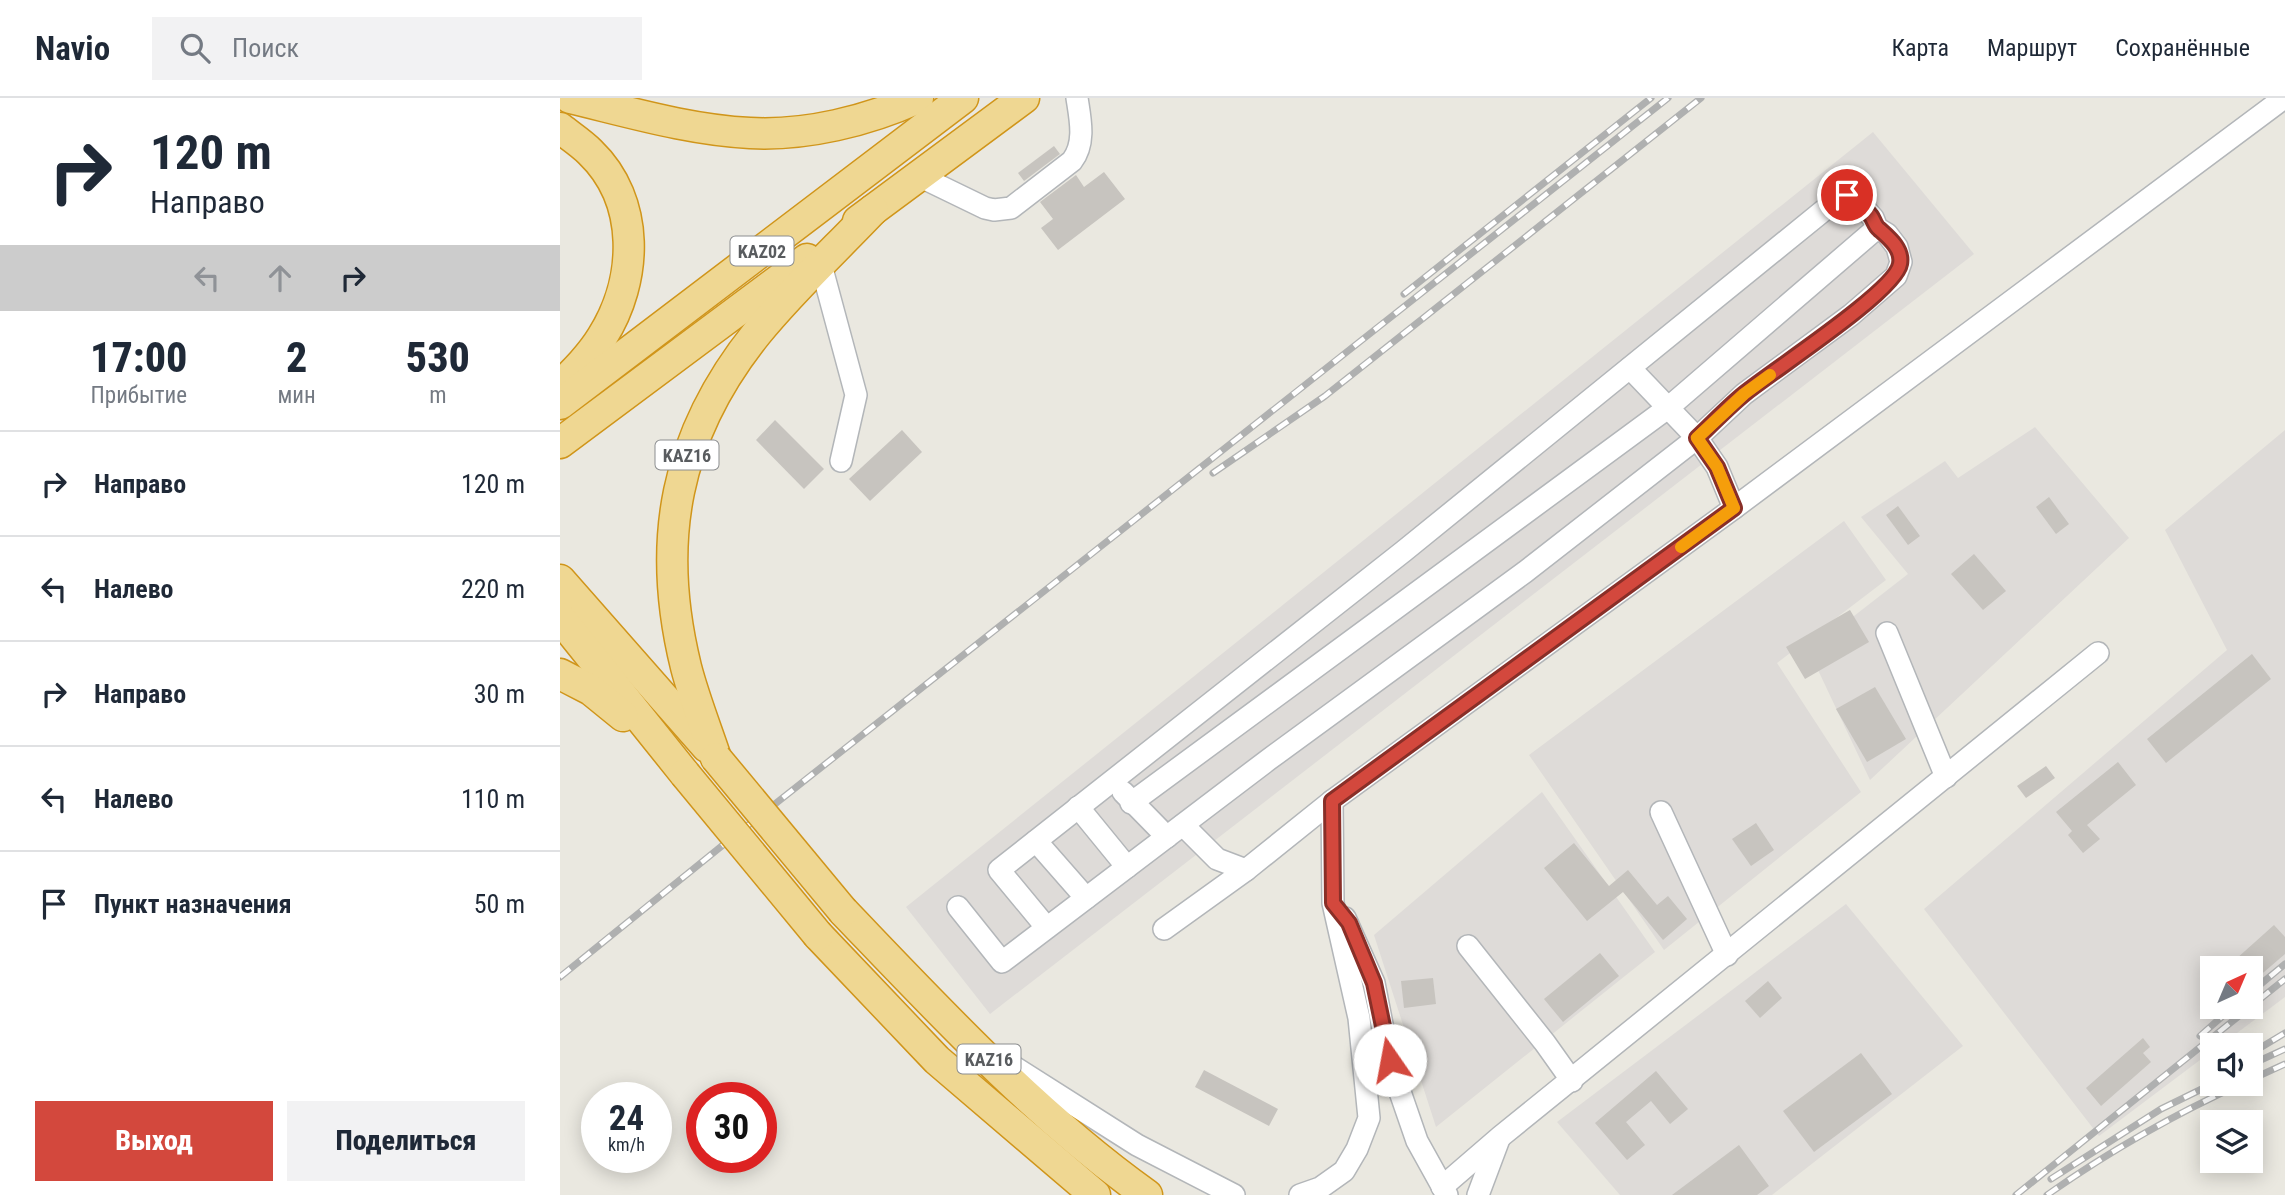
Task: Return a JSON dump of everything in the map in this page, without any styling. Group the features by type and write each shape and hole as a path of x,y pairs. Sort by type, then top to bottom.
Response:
{"highway":[{"path":"570,98 673,122 751,133 796,131 835,125 870,117 918,98"},
{"name":"KАZ02","path":"560,404 963,98"},
{"name":"KАZ02","path":"560,443 1024,98"},
{"path":"560,128 591,153 614,185 627,217 630,262 615,315 601,339 560,386"},
{"name":"KAZ16","path":"716,758 687,668 672,587 672,527 687,455 717,388 757,332 873,210"},
{"name":"KAZ16","path":"560,579 716,758 844,911 961,1034 1104,1164 1147,1195"},
{"name":"KAZ16","path":"560,618 818,935 937,1059 1095,1195"},
{"name":"KAZ16","path":"560,674 591,690 612,706 685,774"}],"street":[{"path":"919,176 985,208 1011,208 1072,161 1077,154 1080,132 1077,98"},
{"path":"1164,929 1245,870 1332,801 1734,508 2284,98"},
{"path":"958,907 1002,962 1525,572 1697,438 1744,394 1851,315 1896,276 1901,262 1897,247 1887,234 1877,228 1873,218 1860,203 1847,195 1834,202 1404,551 999,870 1047,928"},
{"path":"1131,803 1669,407 1877,228"},
{"path":"821,265 856,395 841,461"},
{"path":"1630,368 1697,438 1717,467 1734,508"},
{"path":"1887,633 1946,777"},
{"path":"1333,903 1349,923 1374,983 1390,1060 1417,1141 1444,1191 1500,1137 2098,653"},
{"path":"1113,779 1131,803 1217,859 1245,870"},
{"path":"1300,1195 1320,1188 1344,1171 1357,1149 1369,1118 1359,1018 1333,903 1332,801"},
{"path":"1078,807 1127,867"},
{"path":"1661,812 1727,955"},
{"path":"1036,841 1086,898"},
{"path":"1468,946 1572,1081"},
{"path":"961,1034 1138,1144 1234,1195"},
{"path":"1478,1195 1500,1137"}],"shaded area":[{"path":"1873,132 1974,254 990,1014 906,907"},
{"path":"2035,427 2129,538 1870,780 1809,651 1908,574 1861,517 1945,461 1958,478"},
{"path":"2285,430 2285,997 2263,1014 2263,956 2200,956 2200,1019 2256,1019 2237,1033 2200,1033 2200,1060 2099,1136 1924,909 2227,650 2165,530"},
{"path":"1844,521 1886,580 1777,663 1861,792 1664,950 1529,755"},
{"path":"1542,792 1655,952 1436,1127 1374,935"},
{"path":"1846,904 1963,1046 1772,1195 1620,1195 1557,1122"}],"building":[{"path":"1054,146 1060,154 1024,181 1018,173"},
{"path":"1104,172 1125,199 1058,250 1041,228 1053,219 1040,202 1076,175 1084,187"},
{"path":"775,420 824,469 804,489 756,440"},
{"path":"902,430 922,452 870,501 849,479"},
{"path":"2049,497 2069,524 2056,534 2036,507"},
{"path":"1898,506 1920,536 1908,545 1886,515"},
{"path":"1974,554 2006,591 1983,610 1951,574"},
{"path":"1850,610 1869,642 1805,679 1786,647"},
{"path":"2252,654 2271,679 2166,763 2147,739"},
{"path":"1875,687 1906,739 1867,762 1836,709"},
{"path":"2118,762 2136,785 2087,825 2100,839 2083,853 2068,835 2072,831 2056,812"},
{"path":"2046,766 2055,778 2026,798 2017,786"},
{"path":"1756,823 1774,850 1751,866 1732,839"},
{"path":"1574,843 1609,886 1628,870 1657,905 1668,896 1687,919 1663,940 1623,892 1587,921 1544,868"},
{"path":"2274,925 2285,937 2285,954 2263,973 2263,956 2239,956"},
{"path":"1600,953 1619,976 1563,1022 1544,999"},
{"path":"1433,978 1436,1004 1404,1008 1401,981"},
{"path":"1768,981 1782,998 1760,1018 1745,1001"},
{"path":"2143,1038 2150,1047 2143,1053 2151,1062 2101,1106 2086,1088"},
{"path":"1861,1053 1892,1094 1814,1152 1783,1111"},
{"path":"1204,1070 1278,1109 1269,1126 1195,1087"},
{"path":"1656,1071 1688,1109 1670,1124 1651,1101 1626,1122 1645,1145 1627,1160 1595,1123"},
{"path":"1739,1145 1769,1186 1757,1195 1672,1195"}],"railway":[{"path":"1404,294 1651,98"},
{"path":"560,977 723,845 1668,98"},
{"path":"1213,473 1325,396 1701,98"},
{"path":"2263,982 2285,964"},
{"path":"2016,1195 2285,979"},
{"path":"2203,1033 2219,1019"},
{"path":"2263,1046 2285,1033"},
{"path":"2263,1059 2285,1049"},
{"path":"2263,1074 2285,1064"},
{"path":"2051,1179 2161,1109 2200,1090"},
{"path":"2047,1195 2142,1135 2216,1096"}],"slow traffic":[{"path":"1681,547 1734,508 1717,467 1697,438 1744,394 1770,375"}],"route":[{"path":"1390,1060 1374,983 1349,923 1333,903 1332,801 1734,508 1717,467 1697,438 1744,394 1851,315 1896,276 1901,262 1897,247 1887,234 1877,228 1873,218 1860,203 1847,195"}]}
